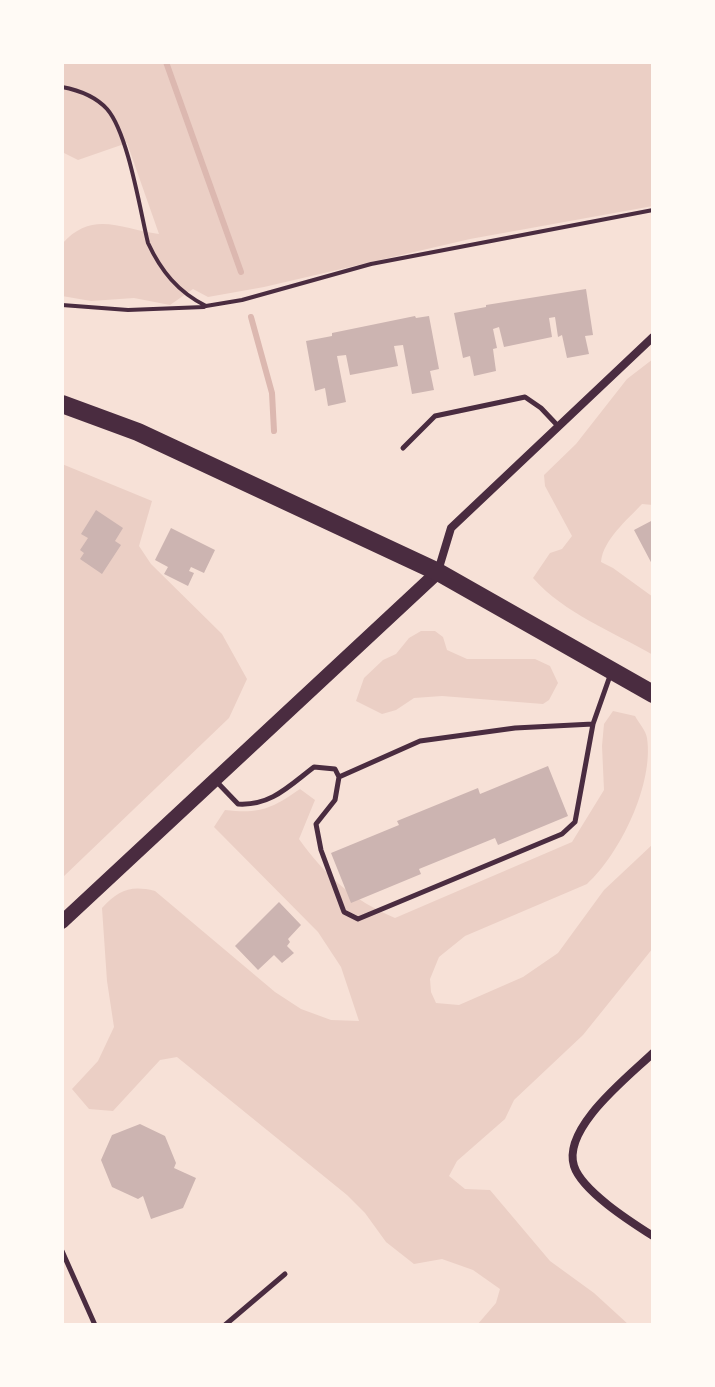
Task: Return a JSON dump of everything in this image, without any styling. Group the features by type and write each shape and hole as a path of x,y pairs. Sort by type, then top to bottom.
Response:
{"main road":[{"path":"62,404 138,432 438,572 653,694"}],"street":[{"path":"62,922 438,572 451,528 653,337"},
{"path":"653,1053 580,1129 573,1146 573,1164 579,1177 653,1236"}],"lane":[{"path":"403,448 435,416 525,397 558,426"},
{"path":"214,780 238,804 256,805 272,798 314,767 335,769 339,777 335,800 316,824 321,850 344,912 358,919 562,834 575,822 593,724 612,669"},
{"path":"339,777 420,741 515,728 593,724"},
{"path":"62,1251 95,1325"},
{"path":"225,1325 285,1274"}],"path":[{"path":"62,87 92,97 114,119 148,243 155,258 184,293 206,306"},
{"path":"62,305 128,310 206,306 242,300 371,264 653,210"}],"shaded area":[{"path":"62,62 653,62 653,206 470,239 264,287 208,297 193,289 170,305 134,298 91,301 62,296 62,244 74,233 85,227 108,224 159,234 127,143 78,160 62,152"},
{"path":"653,359 653,505 642,504 623,524 606,546 601,562 653,597 653,655 574,612 533,578 550,553 562,549 572,536 545,486 544,475 576,444 627,379"},
{"path":"62,464 152,501 139,546 151,564 222,634 247,679 229,718 62,878"},
{"path":"421,631 435,631 443,637 447,650 467,659 535,659 550,666 558,683 549,700 543,704 442,696 414,698 396,710 382,714 356,701 364,678"},
{"path":"613,711 635,716 646,735 648,756 640,796 611,855 587,884 465,936 439,957 430,979 436,1003 459,1005 523,977 558,953 604,890 653,844 653,948 583,1035 514,1100 505,1119 457,1161 449,1176 465,1189 490,1190 550,1261 594,1293 629,1325 477,1325 496,1303 500,1289 473,1270 442,1259 414,1264 386,1242 347,1195 177,1057 160,1060 113,1111 89,1109 72,1089 98,1061 114,1027 102,908 120,893 132,889 155,891 275,992 301,1009 331,1020 359,1021 341,967 318,932 214,827 225,810 265,808 300,789 315,800 299,839 319,865 341,886 395,918 572,842 604,790 604,724"}],"building":[{"path":"586,289 593,335 585,336 589,354 567,358 562,335 558,337 555,317 549,318 552,337 504,347 499,327 493,329 497,348 493,349 496,371 474,376 470,356 463,358 454,313"},
{"path":"415,316 429,316 439,369 430,371 434,390 412,394 403,345 394,346 398,366 350,375 346,355 337,356 346,402 328,406 325,388 315,391 306,341"},
{"path":"96,510 123,528 115,541 121,545 102,574 80,559 84,553 80,550 88,538 81,534"},
{"path":"653,520 653,566 634,530"},
{"path":"171,528 215,550 204,573 191,567 189,571 194,573 188,586 164,574 168,567 155,560"},
{"path":"548,766 568,816 498,845 495,838 419,869 421,874 351,903 331,853 399,825 397,821 478,788 480,794"},
{"path":"279,902 301,925 288,939 290,942 287,946 294,953 282,963 274,955 258,970 235,946"},
{"path":"140,1124 165,1136 176,1163 174,1168 196,1178 183,1208 151,1219 143,1196 138,1199 112,1187 101,1160 112,1135"}],"waterway":[{"path":"166,62 241,272"},
{"path":"251,317 272,393 274,431"}]}
